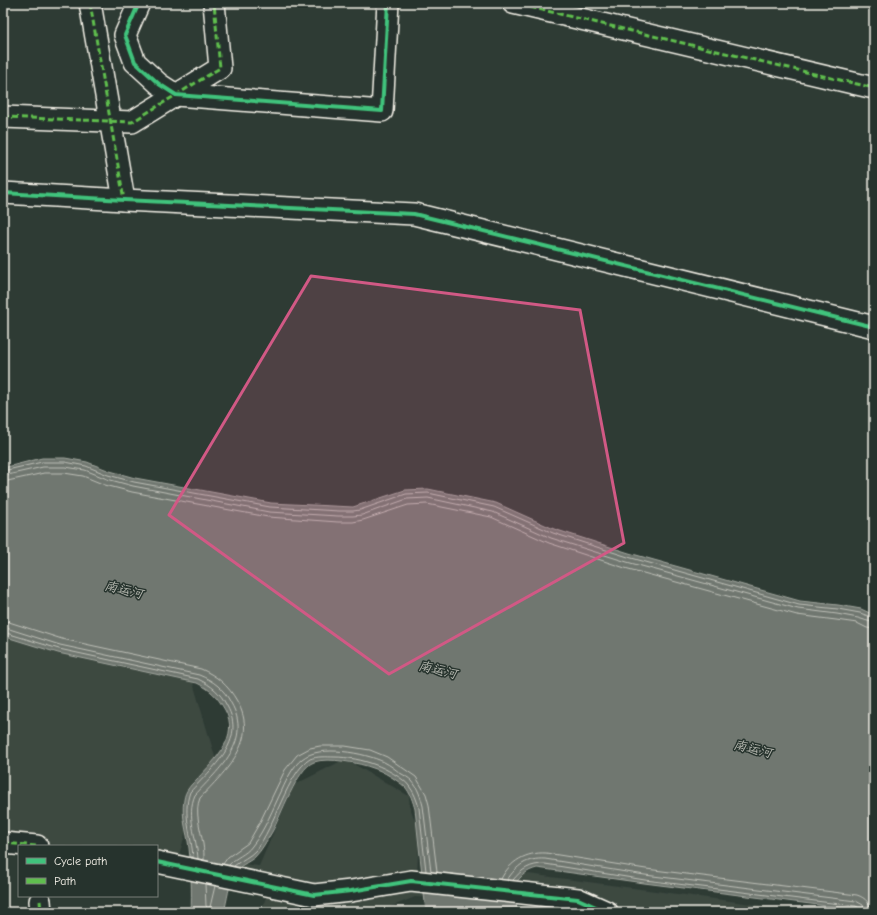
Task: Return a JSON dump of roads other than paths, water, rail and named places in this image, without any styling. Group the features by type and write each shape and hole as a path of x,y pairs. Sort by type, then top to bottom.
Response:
{"street":[{"path":"90,3 124,200"},
{"path":"139,3 125,34 135,62 159,84 176,95 382,111 388,3"},
{"path":"3,117 132,122 220,68 214,3"},
{"path":"513,3 874,88"},
{"path":"3,193 414,214 874,327"},
{"path":"3,843 26,845"},
{"path":"167,864 314,895 351,891 411,881 578,898 607,912"}],"water":[{"name":"南运河","path":"42,458 65,458 87,462 110,471 135,478 271,503 353,507 405,490 428,489 496,503 554,529 629,553 800,601 861,609 874,615 874,912 537,868 524,874 515,884 517,912 426,912 415,809 405,787 377,769 352,763 327,760 314,762 302,773 290,793 272,832 262,848 255,857 241,866 234,874 229,888 224,912 191,912 190,855 183,806 186,793 189,788 212,763 224,747 230,729 229,720 225,710 216,697 206,688 197,683 58,653 3,636 3,468"}]}
